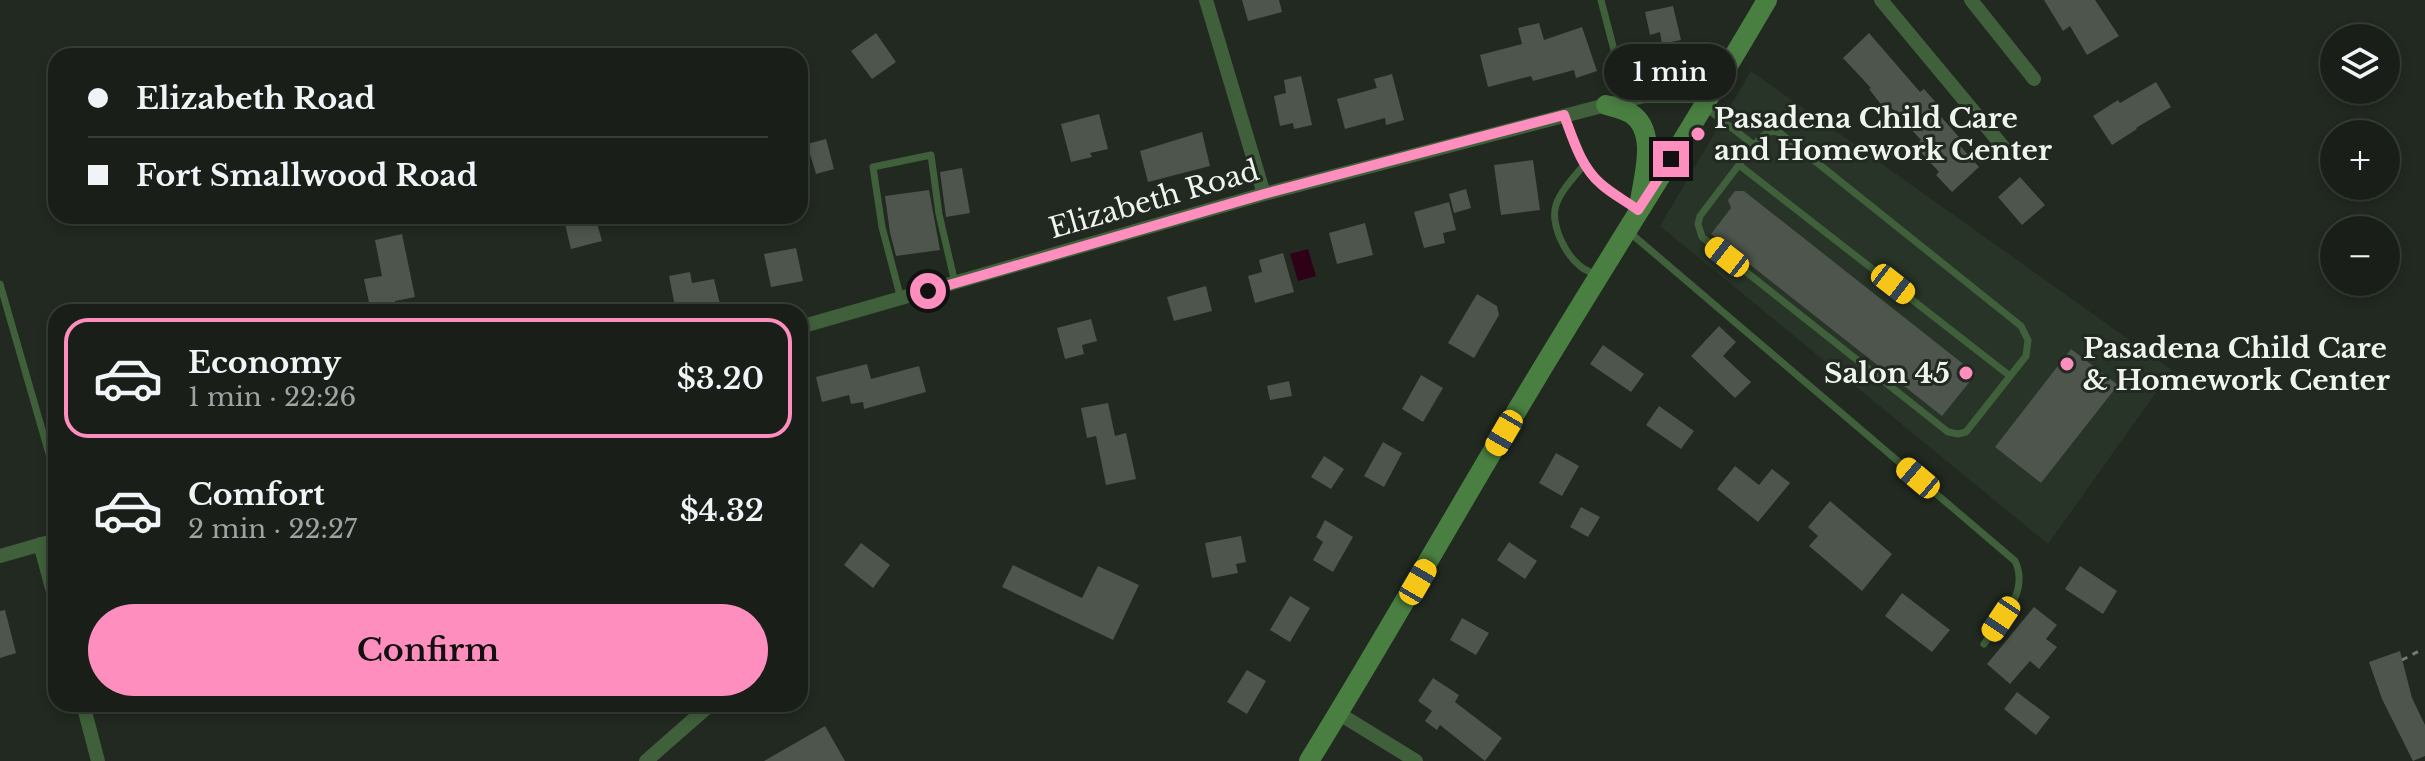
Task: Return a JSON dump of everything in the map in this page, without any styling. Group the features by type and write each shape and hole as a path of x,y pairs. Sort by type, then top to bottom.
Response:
{"main road":[{"path":"1309,761 1767,0"},
{"path":"1606,105 1630,113 1644,128 1647,151 1638,210"}],"street":[{"path":"1206,0 1264,194"},
{"path":"1881,0 2005,149"},
{"path":"1971,0 2034,79"},
{"name":"Elizabeth Road","path":"808,325 1264,194 1564,115 1645,96 1670,95 1708,102"},
{"path":"0,556 48,542"},
{"path":"40,544 48,574"},
{"path":"85,712 98,761"},
{"path":"646,761 702,712"},
{"path":"1338,713 1416,761"}],"lane":[{"path":"1601,0 1627,100"},
{"path":"1708,102 1754,145"},
{"path":"1564,115 1575,145 1599,182 1638,210"},
{"path":"1765,133 1780,133 2021,326 2028,340 2028,350 1966,432 1948,432 1702,237 1698,229 1700,216 1739,165 1765,133"},
{"path":"901,299 882,227 873,167 931,155 939,214 955,283"},
{"path":"1585,164 1554,208 1556,227 1565,249 1580,266 1599,276"},
{"path":"1739,165 2010,376"},
{"path":"1627,229 2015,561 2020,571 2018,594 1984,644"},
{"path":"0,284 48,450"}],"path":[{"path":"2402,660 2421,650"}],"shaded area":[{"path":"1751,71 2172,370 2048,544 1660,226"},
{"path":"1308,249 1316,276 1298,281 1290,254"}],"building":[{"path":"1242,0 1279,0 1282,12 1248,21"},
{"path":"2044,0 2095,0 2119,36 2087,55 2070,26 2063,31"},
{"path":"1673,6 1681,40 1662,44 1660,32 1650,35 1645,12"},
{"path":"1539,23 1544,40 1582,27 1597,71 1576,78 1574,70 1533,81 1531,76 1488,87 1480,55 1522,44 1518,28"},
{"path":"876,33 896,62 872,79 851,51"},
{"path":"1869,33 1920,92 1924,89 1939,106 1935,110 1959,137 1955,140 1979,167 1952,192 1936,175 1939,172 1915,146 1921,140 1887,103 1883,107 1871,88 1843,58"},
{"path":"1392,74 1404,120 1386,125 1385,118 1345,129 1337,99 1377,88 1374,79"},
{"path":"1301,76 1312,125 1294,129 1293,123 1280,126 1274,96 1286,93 1284,80"},
{"path":"2156,82 2171,107 2112,145 2093,116"},
{"path":"1099,114 1108,149 1071,162 1061,124"},
{"path":"1202,132 1210,166 1148,182 1140,151"},
{"path":"826,139 834,169 816,174 808,144"},
{"path":"1533,160 1540,210 1501,215 1494,165"},
{"path":"962,168 970,213 946,217 940,172"},
{"path":"2020,177 2045,205 2022,225 1998,197"},
{"path":"1466,189 1471,208 1454,213 1449,194"},
{"path":"929,190 940,250 896,256 885,196"},
{"path":"1735,191 1744,191 1976,374 1942,416 1711,234 1731,208 1728,200"},
{"path":"1449,202 1456,230 1443,233 1445,243 1424,248 1414,212"},
{"path":"1365,223 1373,255 1337,264 1329,233"},
{"path":"565,224 597,224 602,241 571,249"},
{"path":"402,234 415,297 395,301 396,304 369,304 364,279 382,276 375,240"},
{"path":"796,248 803,281 771,287 764,254"},
{"path":"1283,253 1294,292 1255,303 1248,276 1262,272 1259,260"},
{"path":"690,272 692,283 714,279 720,304 674,304 669,276"},
{"path":"1206,286 1212,311 1174,321 1167,297"},
{"path":"1477,294 1497,306 1499,315 1474,358 1448,343"},
{"path":"1091,319 1097,341 1082,345 1084,354 1065,359 1057,328"},
{"path":"1719,326 1736,342 1723,356 1751,382 1735,398 1691,356"},
{"path":"1603,345 1644,374 1631,392 1590,364"},
{"path":"2071,349 2118,385 2041,483 1995,447"},
{"path":"867,364 871,379 919,366 926,392 864,409 863,402 851,404 849,395 822,402 816,377"},
{"path":"1421,375 1443,388 1423,422 1402,409"},
{"path":"1289,381 1292,396 1270,400 1267,386"},
{"path":"1108,403 1115,436 1126,433 1136,479 1106,485 1096,436 1087,438 1081,408"},
{"path":"1659,406 1694,431 1681,449 1646,425"},
{"path":"1383,442 1402,453 1384,487 1364,476"},
{"path":"1556,453 1579,466 1562,496 1539,483"},
{"path":"1324,456 1344,469 1331,489 1311,477"},
{"path":"1735,466 1759,485 1772,469 1790,483 1758,522 1717,489"},
{"path":"1830,501 1892,554 1862,591 1809,546 1818,536 1808,527"},
{"path":"1581,507 1600,517 1588,537 1570,527"},
{"path":"1325,520 1353,537 1333,572 1313,560 1323,542 1316,537"},
{"path":"1241,536 1246,562 1236,564 1238,573 1212,578 1205,543"},
{"path":"1509,542 1537,561 1525,579 1497,560"},
{"path":"861,543 890,565 873,588 844,565"},
{"path":"1013,565 1082,598 1098,566 1139,585 1113,640 1002,587"},
{"path":"2080,566 2117,591 2103,614 2065,589"},
{"path":"1902,593 1950,630 1932,652 1885,616"},
{"path":"1290,596 1310,608 1290,642 1270,630"},
{"path":"2034,607 2057,625 2046,639 2057,647 2039,669 2030,661 2010,684 1987,664"},
{"path":"5,610 16,653 0,658 0,611"},
{"path":"1462,618 1489,633 1476,655 1450,640"},
{"path":"2400,651 2412,698 2425,725 2425,756 2413,761 2382,699 2369,662"},
{"path":"1247,670 1266,681 1247,714 1227,702"},
{"path":"1433,678 1459,695 1455,702 1502,738 1485,761 1440,725 1437,730 1425,721 1432,711 1418,701"},
{"path":"2017,692 2050,717 2036,735 2004,709"},
{"path":"825,726 845,761 764,761"}],"place":[{"name":"Pasadena Child Care and Homework Center","path":"1698,134"},
{"name":"Pasadena Child Care & Homework Center","path":"2067,364"},
{"name":"Salon 45","path":"1966,373"}],"route":[{"path":"928,291 1264,194 1564,115 1575,145 1599,182 1638,210 1671,159"}]}
